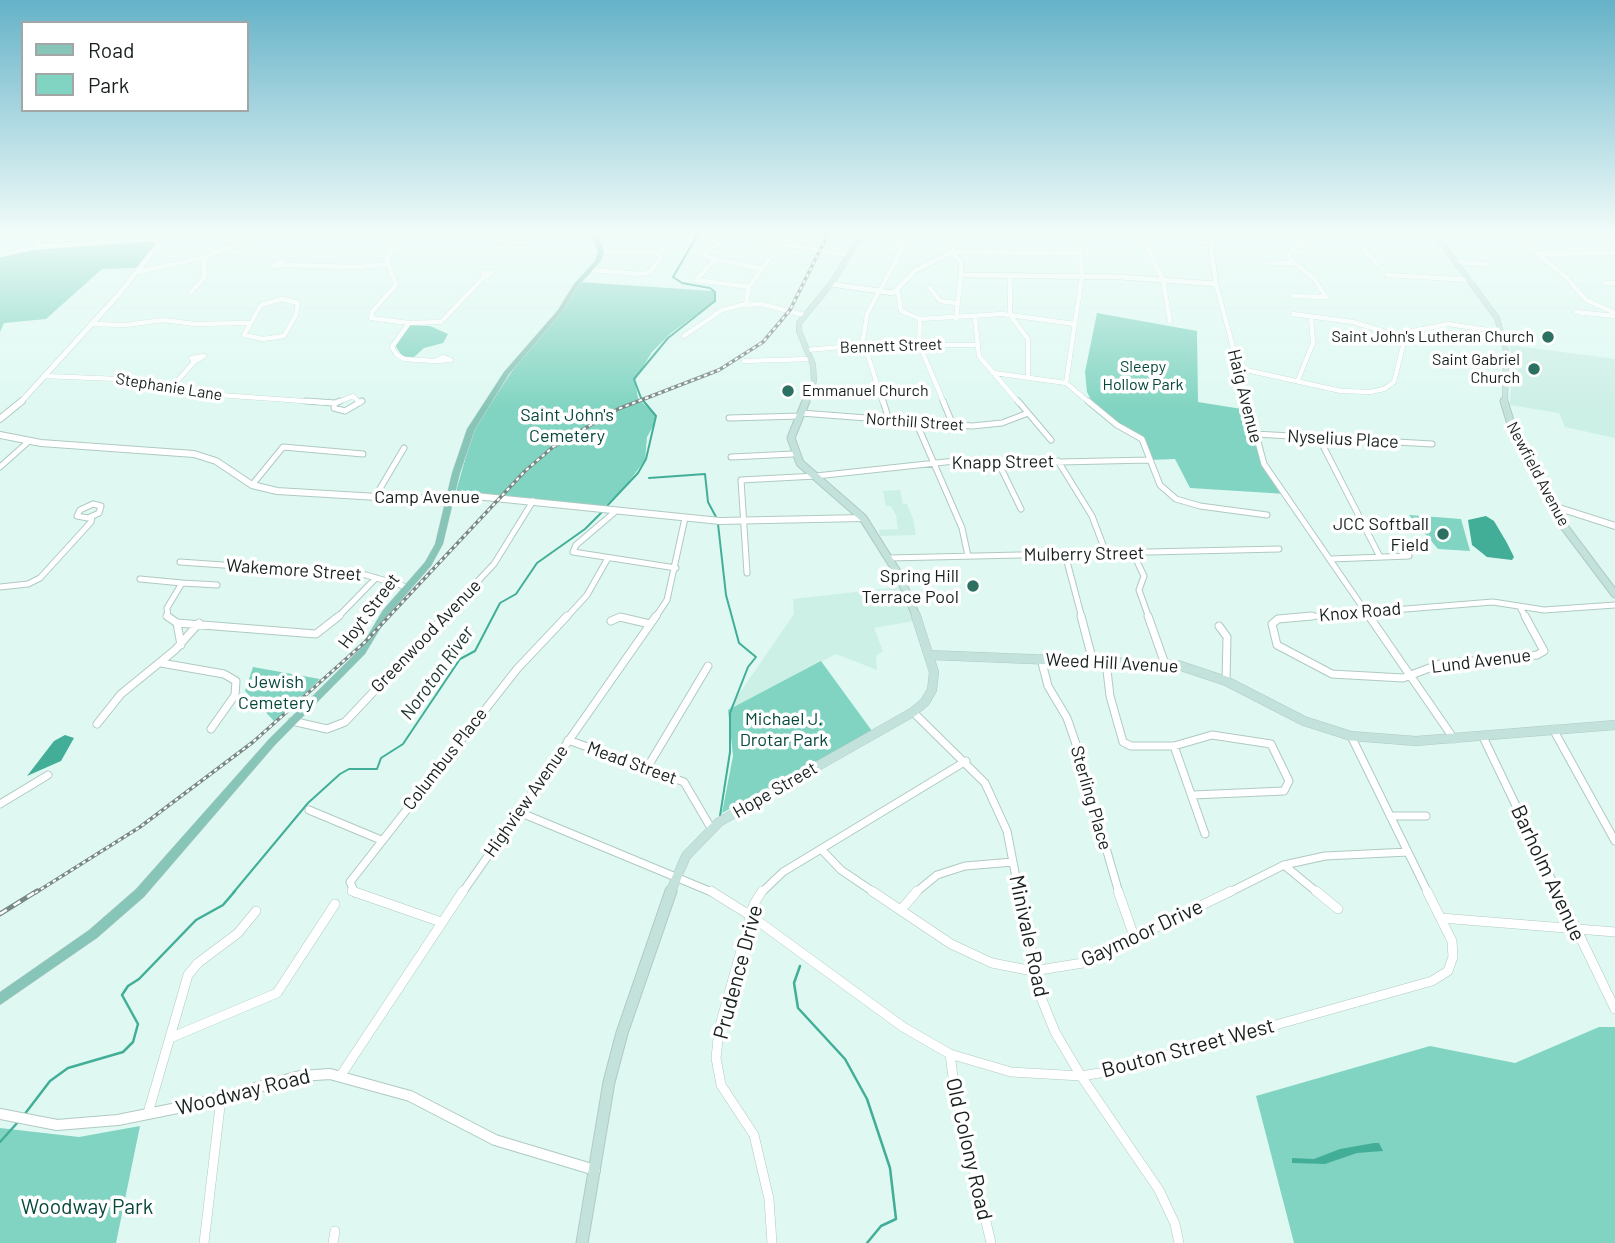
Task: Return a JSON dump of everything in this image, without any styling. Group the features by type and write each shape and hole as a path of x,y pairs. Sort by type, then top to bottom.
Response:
{"main road":[{"name":"Hoyt Street","path":"0,999 93,933 134,899 292,721 359,656 383,617 438,548 453,497 456,473 471,429 506,373 560,311 572,292"},
{"path":"793,454 791,438 814,382 810,359 799,331 804,315 824,292"},
{"name":"Newfield Avenue","path":"1480,292 1495,313 1506,351 1503,396 1506,414 1553,506 1578,547 1614,592"},
{"name":"Hope Street","path":"582,1243 609,1082 622,1032 676,874 692,848 711,828 913,712 925,702 932,690 934,678 930,655 914,605 889,558 863,518 793,454"},
{"name":"Weed Hill Avenue","path":"930,655 1165,664 1191,668 1226,681 1304,721 1351,736 1416,741 1615,725"}],"street":[{"path":"0,419 18,405 119,292"},
{"path":"391,292 370,315 409,323 441,322 469,292"},
{"path":"746,304 748,292"},
{"path":"877,292 867,314 864,345 889,420"},
{"path":"898,292 901,311 920,319 1010,314 1075,324"},
{"path":"933,292 940,301 956,303"},
{"path":"956,319 958,292"},
{"path":"1010,292 1010,314 1028,339 1028,376"},
{"path":"1066,383 1080,292"},
{"path":"1165,292 1170,321"},
{"name":"Haig Avenue","path":"1218,292 1264,464 1412,674 1454,739"},
{"path":"1294,296 1321,299 1326,296 1323,292"},
{"path":"1580,292 1586,300 1615,314"},
{"path":"282,299 298,303 296,315 284,336 263,339 247,337 244,331 248,323 257,309 268,302 282,299"},
{"path":"684,336 722,310 746,304 804,315"},
{"path":"1576,312 1615,314"},
{"path":"1293,314 1353,322 1405,338"},
{"path":"1298,380 1312,343 1311,316"},
{"path":"975,318 975,345 979,356 1051,440"},
{"path":"920,319 919,344 953,425"},
{"path":"91,324 248,323"},
{"path":"409,323 392,347 396,354 404,359 435,361"},
{"path":"1237,368 1349,392 1384,389 1396,378 1405,338 1413,331 1439,325 1501,332"},
{"name":"Bennett Street","path":"807,350 864,345 975,345"},
{"path":"744,361 810,359"},
{"path":"172,387 194,362"},
{"path":"994,373 1066,383 1117,425 1142,439 1149,451 1149,460 1160,485 1182,502 1267,515"},
{"name":"Stephanie Lane","path":"44,376 128,378 205,394 335,403 351,396 362,401 356,407 345,411 334,408 335,403"},
{"name":"Northill Street","path":"729,418 801,414 953,425 992,425 1028,413"},
{"path":"916,422 962,528 968,556"},
{"name":"Nyselius Place","path":"1255,434 1432,444"},
{"name":"Camp Avenue","path":"0,435 28,442 194,454 216,461 252,485 277,491 375,498 475,496 685,518 744,521 863,518"},
{"path":"1319,438 1380,556"},
{"path":"0,467 28,442"},
{"path":"252,485 283,447 363,454"},
{"path":"375,498 404,449"},
{"path":"731,457 793,454"},
{"name":"Knapp Street","path":"744,521 741,480 816,476 964,460 1149,460"},
{"path":"1058,461 1092,516 1106,553"},
{"path":"999,462 1021,509"},
{"name":"Greenwood Avenue","path":"292,721 327,729 345,722 494,565 533,501"},
{"path":"1553,506 1615,526"},
{"path":"616,511 572,550 676,568"},
{"path":"0,587 28,584 40,578 86,528 92,517"},
{"name":"Highview Avenue","path":"341,1075 441,922 669,597 685,518"},
{"path":"744,521 747,573"},
{"name":"Mulberry Street","path":"889,558 1279,549"},
{"path":"1133,553 1144,576 1139,590 1165,664"},
{"path":"1065,554 1093,662"},
{"path":"1331,559 1409,556"},
{"name":"Columbus Place","path":"441,922 351,890 350,882 531,652 587,595 608,558"},
{"name":"Wakemore Street","path":"180,562 360,574 407,587"},
{"path":"182,583 166,614 177,623 316,634 329,626 376,578"},
{"path":"140,579 216,585"},
{"name":"Knox Road","path":"1412,674 1403,678 1332,674 1287,653 1277,645 1272,634 1272,624 1278,619 1493,602 1544,610 1615,605"},
{"name":"Lund Avenue","path":"1412,674 1440,664 1544,651 1521,608"},
{"path":"611,621 620,617 650,624"},
{"path":"177,623 181,645"},
{"path":"97,724 121,694 181,645 199,623"},
{"path":"1219,625 1227,637 1226,681"},
{"name":"Sterling Place","path":"1041,659 1048,687 1071,731 1122,906 1135,939"},
{"path":"1105,662 1110,696 1124,742 1131,746 1174,746 1212,735 1270,744 1289,782 1284,791 1193,795"},
{"path":"161,663 224,674 236,681 235,695 211,729"},
{"path":"647,768 708,666"},
{"name":"Minivale Road","path":"913,712 966,761 985,783 1007,831 1033,971 1055,1032 1081,1076 1159,1190 1175,1224 1179,1243"},
{"path":"1553,729 1615,841"},
{"name":"Bouton Street West","path":"519,812 702,885 751,916 903,1027 950,1054 1011,1072 1081,1076 1112,1071 1432,981 1448,971 1453,957 1452,941 1351,736"},
{"name":"Barholm Avenue","path":"1483,737 1615,1009"},
{"name":"Mead Street","path":"568,740 684,782 711,828"},
{"path":"1174,746 1205,834"},
{"name":"Prudence Drive","path":"772,1243 769,1199 757,1145 747,1123 721,1085 716,1058 719,1029 751,916 765,886 966,761"},
{"path":"0,804 48,775"},
{"path":"309,810 381,841"},
{"path":"1390,816 1426,816"},
{"name":"Gaymoor Drive","path":"821,849 841,870 971,954 1015,969 1033,971 1083,963 1284,865 1325,856 1408,852"},
{"path":"901,910 920,887 937,875 965,866 1013,862"},
{"path":"1284,865 1338,909"},
{"path":"170,1038 277,993 335,904"},
{"path":"147,1115 192,969 238,933 256,911"},
{"path":"1441,918 1615,932"},
{"name":"Old Colony Road","path":"950,1054 954,1084 991,1243"},
{"name":"Woodway Road","path":"0,1114 67,1125 147,1115 306,1074 341,1075 410,1096 510,1146 595,1170"},
{"path":"204,1243 221,1098"},
{"path":"333,1243 335,1231"}],"shaded area":[{"path":"1509,345 1615,359 1615,438 1565,427 1559,413 1510,405 1512,355"},
{"path":"900,490 903,504 907,504 913,519 916,535 880,536 879,530 898,529 896,515 891,506 886,506 883,491"},
{"path":"1486,516 1494,521 1507,543 1514,557 1512,560 1487,557 1472,545 1468,520"},
{"path":"900,587 914,621 874,628 883,651 876,656 877,670 836,654 728,710 794,614 793,599"},
{"path":"65,735 74,738 61,761 27,776 54,741"},
{"path":"1379,1143 1383,1151 1357,1153 1325,1164 1292,1163 1292,1158 1314,1159 1340,1149"}],"green space":[{"path":"0,292 76,292 46,319 4,323 0,332"},
{"name":"Saint John's Cemetery","path":"573,292 714,292 715,301 671,333 652,352 635,380 638,398 655,415 655,423 647,437 645,460 625,487 602,509 455,495 474,428 529,346 556,318"},
{"name":"Sleepy Hollow Park","path":"1097,313 1197,331 1198,402 1248,410 1258,449 1286,494 1190,488 1175,459 1149,460 1142,439 1095,407 1087,392 1085,372"},
{"path":"410,325 430,326 448,334 443,343 424,348 413,358 402,356 395,345"},
{"name":"JCC Softball Field","path":"1409,515 1461,519 1470,551 1438,549"},
{"name":"Michael J. Drotar Park","path":"821,661 872,731 722,813 733,756 728,710"},
{"name":"Jewish Cemetery","path":"253,667 320,679 275,722 245,691"},
{"path":"1599,1027 1615,1027 1615,1243 1294,1243 1256,1096 1430,1046 1515,1063"},
{"name":"Woodway Park","path":"140,1126 116,1243 0,1243 0,1128 79,1137"}],"waterway":[{"name":"Noroton River","path":"606,507 638,473 646,459 656,416 641,398 634,379 668,338 715,301 715,292"},
{"path":"649,478 705,474 708,502 716,517"},
{"name":"Noroton River","path":"233,893 308,803 340,774 349,769 377,769 381,758 403,744 460,659 475,651 500,603 516,594 537,563 585,529 603,511"},
{"path":"718,524 726,595 739,643 756,657 748,667 730,713 730,752 720,816"},
{"name":"Noroton River","path":"24,1115 50,1081 68,1068 123,1052 133,1042 138,1024 122,995 128,986 139,979 196,920 223,905 235,891"},
{"path":"800,966 794,983 798,1008 845,1059 867,1099 890,1168 896,1219 881,1226 867,1243"},
{"name":"Noroton River","path":"0,1142 18,1122"}],"railway":[{"path":"35,893 140,827 253,742 365,642 525,471 553,447 618,409 719,370 763,342 790,310 799,292"},
{"path":"0,914 37,891"}],"place":[{"name":"Saint John's Lutheran Church","path":"1548,337"},
{"name":"Saint Gabriel Church","path":"1534,369"},
{"name":"Emmanuel Church","path":"788,391"},
{"name":"JCC Softball Field","path":"1443,534"},
{"name":"Spring Hill Terrace Pool","path":"973,586"}]}
